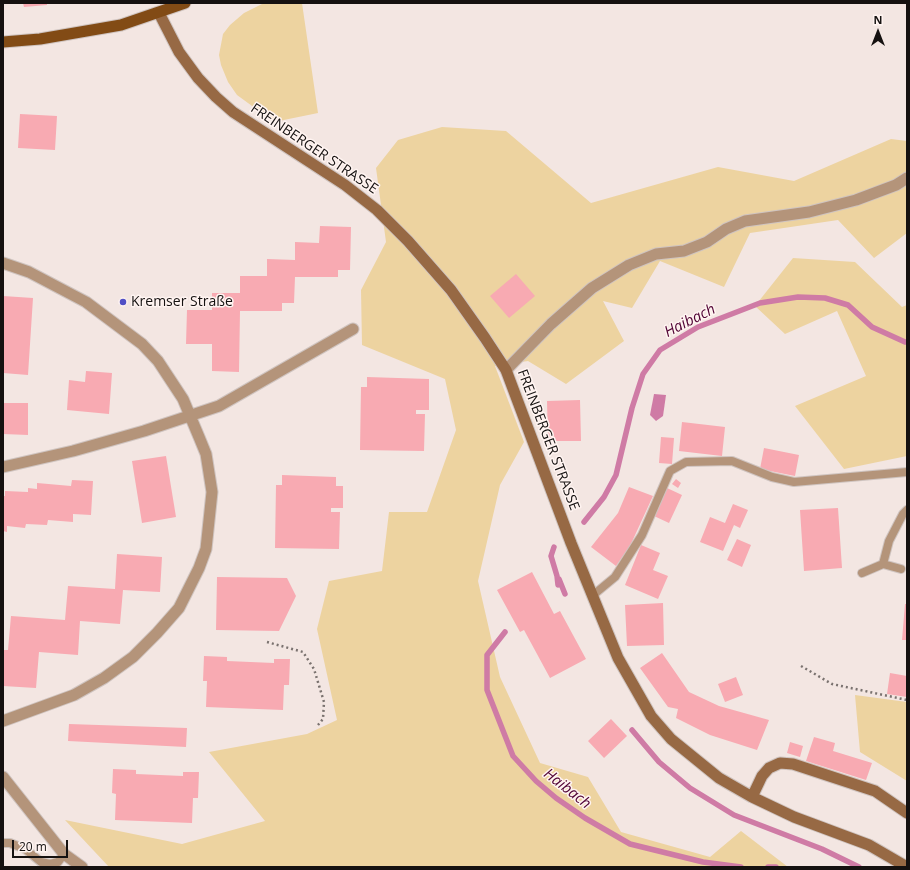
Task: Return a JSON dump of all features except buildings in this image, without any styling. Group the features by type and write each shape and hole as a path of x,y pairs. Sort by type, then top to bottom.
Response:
{"main road":[{"path":"3,42 40,39 121,25 185,3"},
{"name":"FREINBERGER STRASSE","path":"159,13 180,52 198,78 216,97 233,112 345,185 377,210 408,241 451,290 506,370 571,543 618,658 651,716 671,739 720,778 752,796 794,817 869,845 907,867"},
{"path":"752,796 762,776 769,768 780,763 793,764 875,791 907,813"}],"street":[{"path":"506,370 551,324 586,293 629,265 656,254 684,251 707,242 726,229 745,221 809,212 848,202 896,185 907,178"},
{"path":"3,263 29,272 86,302 142,344 158,361 173,384 190,416 206,454 212,492 206,549 194,580 179,608 157,633 133,657 104,678 74,695 3,721"},
{"path":"3,467 73,451 219,406 353,329"},
{"path":"3,777 64,854 82,867"}],"lane":[{"path":"592,596 615,578 642,535 670,471 686,462 732,461 772,477 794,482 907,472"},
{"path":"883,564 889,541 903,514 907,510"},
{"path":"862,572 883,564 901,570"},
{"path":"3,843 10,843 25,849 41,862 50,864 58,862 64,854"}],"path":[{"path":"266,642 303,652 314,669 324,702 323,719 318,725"},
{"path":"801,666 832,684 907,700"}],"shaded area":[{"path":"264,3 302,3 318,113 274,122 237,95 228,82 221,65 219,55 223,34 230,25 244,13"},
{"path":"442,127 506,131 591,203 718,167 794,181 891,139 907,141 907,233 874,258 838,220 750,233 724,287 660,261 632,308 603,301 624,341 566,384 528,361 495,366 524,442 500,485 478,581 500,677 540,763 588,777 621,832 710,857 741,831 788,867 109,867 65,820 182,844 265,821 209,752 307,734 337,720 317,629 329,581 382,571 389,512 427,512 456,430 445,379 362,345 361,290 386,242 376,168 398,140"},
{"path":"793,258 855,262 902,307 907,305 907,456 844,469 795,406 866,376 837,311 785,334 755,306"},
{"path":"654,394 666,395 663,416 656,421 650,415"},
{"path":"855,695 907,702 907,781 860,752"}],"waterway":[{"name":"Haibach","path":"584,522 604,497 616,475 632,408 643,374 660,350 698,327 760,303 798,297 825,298 848,305 872,327 907,342"},
{"name":"Haibach","path":"554,547 551,556 558,585"},
{"path":"559,579 565,594"},
{"name":"Haibach","path":"505,632 487,655 487,690 513,756 536,781 556,798 585,818 630,844 703,862 741,867"},
{"path":"632,730 659,762 690,788 734,815 822,849 859,867"},
{"name":"Haibach","path":"768,867 776,867"}],"place":[{"name":"Kremser Straße","path":"123,302"}]}
